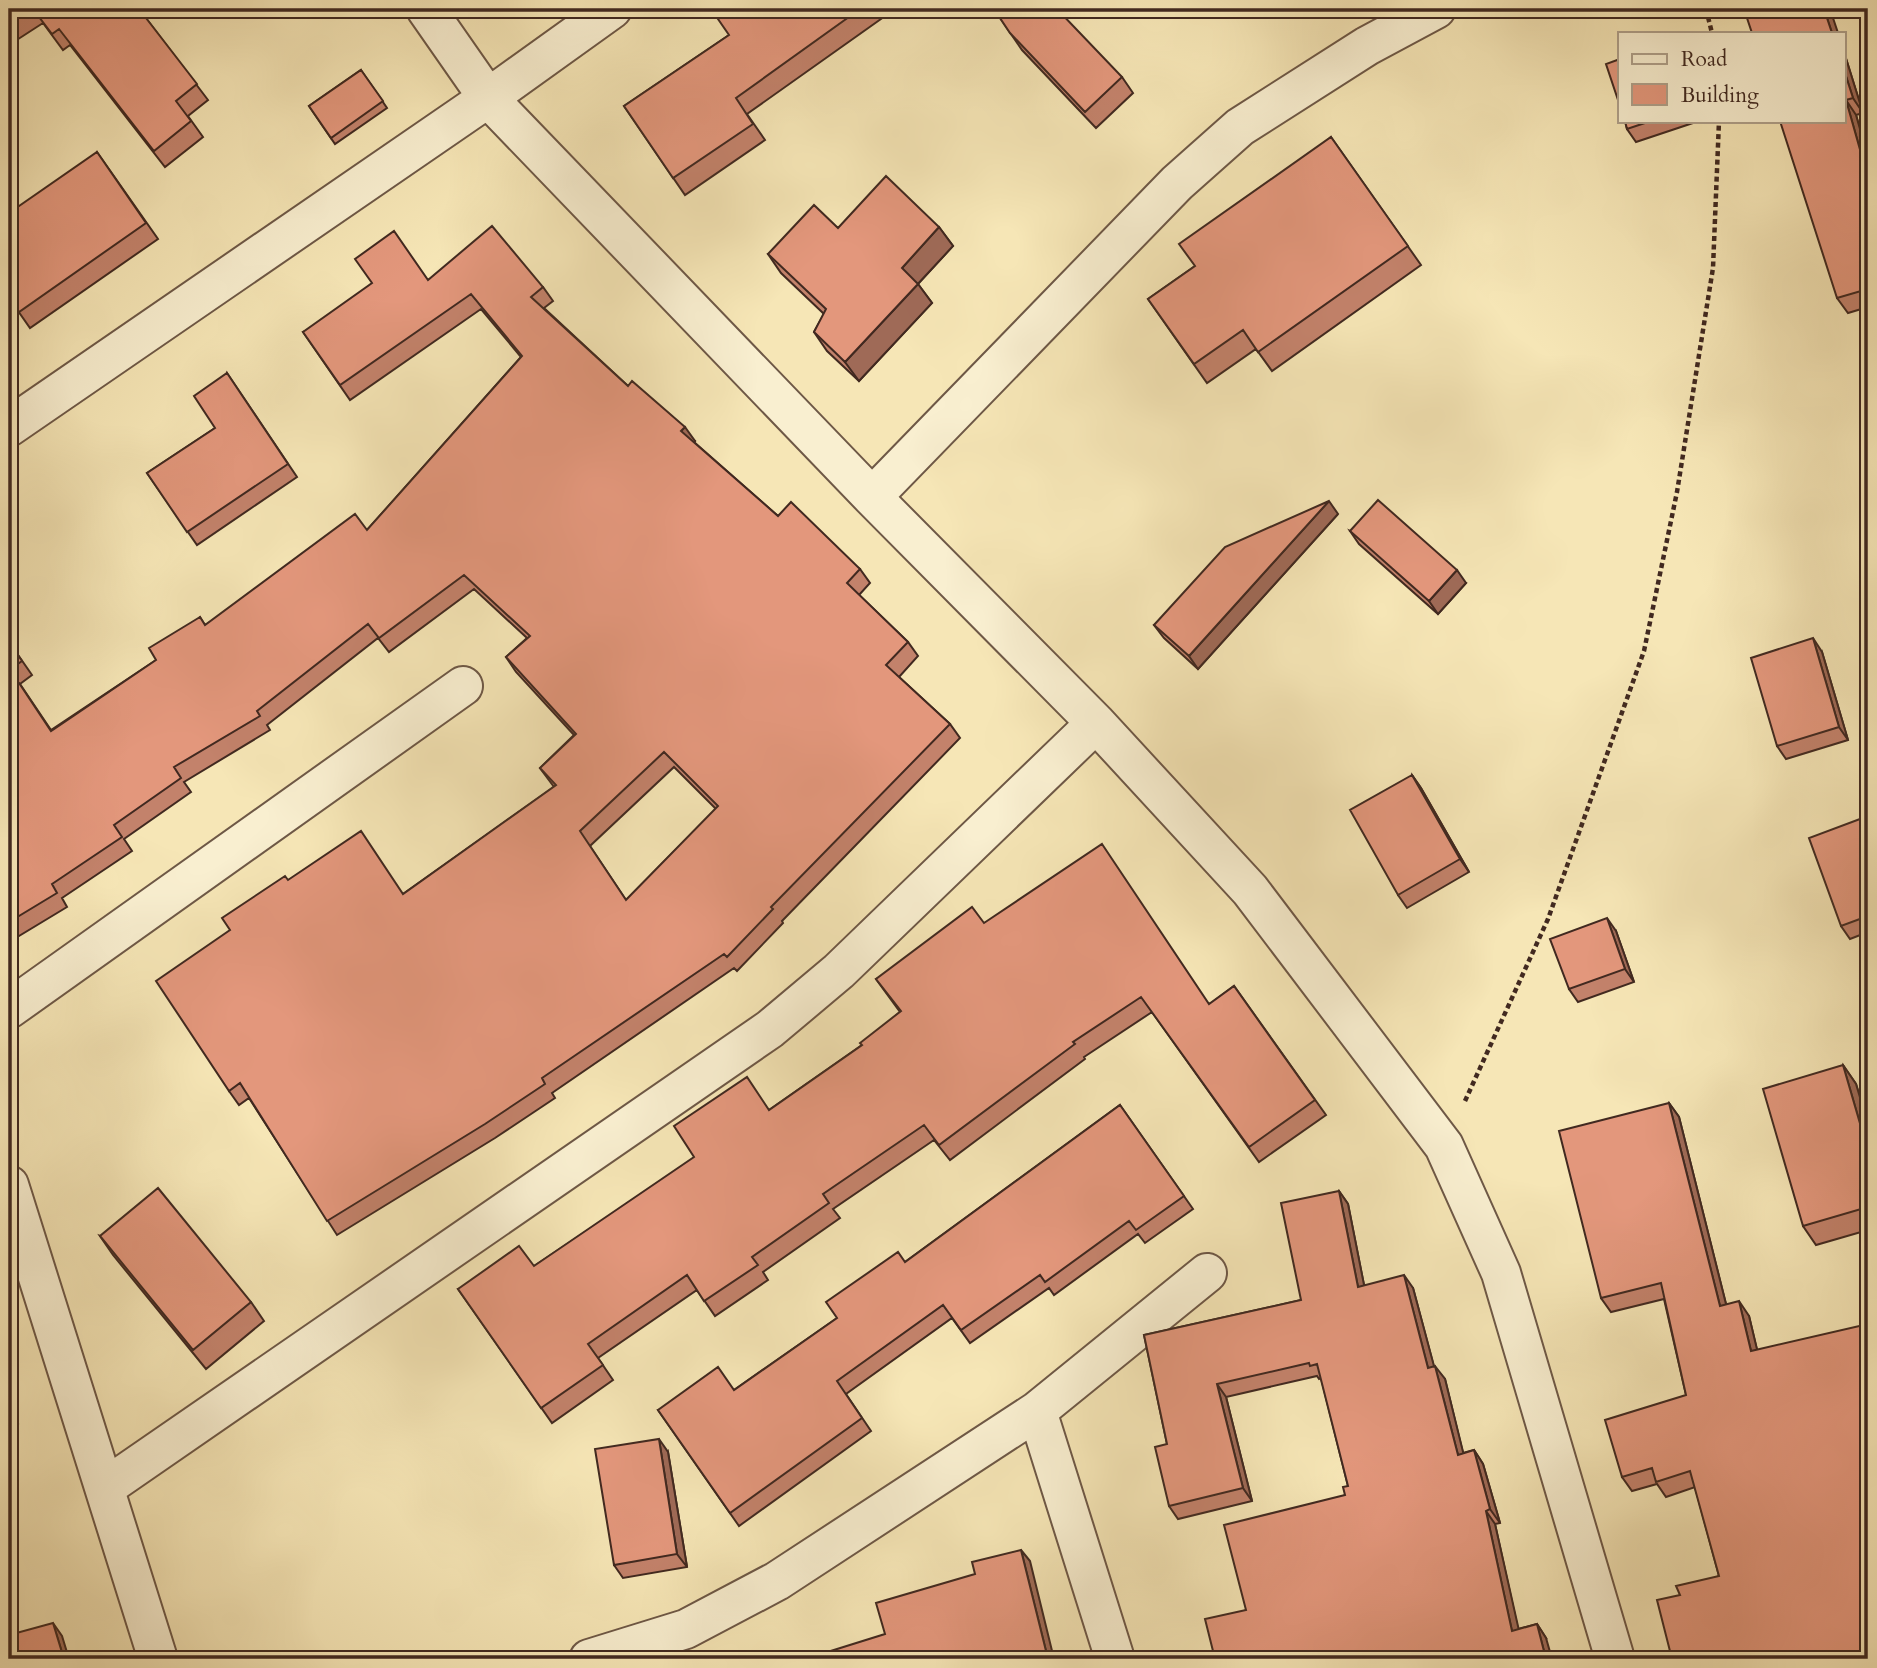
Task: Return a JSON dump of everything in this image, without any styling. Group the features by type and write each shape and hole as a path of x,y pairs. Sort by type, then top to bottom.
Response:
{"street":[{"path":"426,9 488,98 872,496 1096,723 1250,890 1444,1146 1501,1273 1615,1659"},
{"path":"9,427 488,98 612,9"},
{"path":"872,496 1177,183 1240,127 1367,46 1436,9"},
{"path":"9,1009 463,686"},
{"path":"106,1487 769,1028 839,971 1096,723"},
{"path":"9,1185 158,1659"},
{"path":"589,1659 685,1629 777,1581 1037,1411 1207,1273"},
{"path":"1037,1411 1115,1659"}],"path":[{"path":"1706,9 1712,32"},
{"path":"1444,1146 1548,919 1644,651 1677,492 1713,268 1719,122"}],"building":[{"path":"9,9 28,9 9,22"},
{"path":"33,9 139,9 197,84 176,101 191,121 154,151 59,29 52,34"},
{"path":"733,9 860,9 736,98 753,124 673,178 624,106 729,35 718,19"},
{"path":"994,9 1057,9 1122,77 1085,112 1010,33"},
{"path":"1744,9 1824,9 1832,32 1752,32"},
{"path":"1618,60 1618,100 1606,64"},
{"path":"361,70 383,101 331,138 309,106"},
{"path":"1846,76 1853,98 1846,100"},
{"path":"1846,100 1868,178 1868,289 1837,298 1780,122 1846,122"},
{"path":"1625,122 1648,122 1627,129"},
{"path":"1331,137 1408,246 1258,352 1243,330 1194,364 1148,299 1195,266 1179,244"},
{"path":"97,152 146,223 19,312 9,298 9,213"},
{"path":"886,176 939,227 902,268 918,284 845,362 814,332 826,309 768,254 814,205 838,228"},
{"path":"492,226 543,287 531,297 628,386 632,381 685,427 681,431 778,516 791,502 860,569 847,583 908,642 886,665 950,724 771,907 773,909 727,957 724,954 542,1078 545,1084 485,1124 327,1221 240,1083 229,1091 156,981 230,930 222,918 285,876 288,880 361,831 403,894 556,785 540,768 576,734 506,657 530,636 464,575 379,638 368,624 257,711 260,716 174,767 181,778 114,825 122,837 52,884 57,893 9,922 9,681 19,683 51,731 156,660 149,648 200,617 205,625 355,514 367,530 522,356 471,294 340,385 303,332 372,283 355,259 394,231 428,280","holes":["664,752 718,806 626,900 580,831"]},
{"path":"227,373 288,464 187,532 147,473 215,428 194,396"},
{"path":"1378,500 1457,570 1429,601 1350,531"},
{"path":"1329,501 1189,656 1154,625 1225,547"},
{"path":"1813,638 1839,727 1777,746 1751,658"},
{"path":"9,642 22,661 9,670"},
{"path":"1412,775 1460,859 1398,895 1350,810"},
{"path":"1868,816 1868,916 1841,926 1809,838"},
{"path":"1102,844 1209,1004 1234,986 1315,1100 1249,1147 1141,997 1073,1042 1075,1044 939,1145 924,1125 823,1194 829,1203 752,1257 758,1265 704,1301 687,1275 588,1344 603,1365 541,1408 458,1289 519,1246 534,1266 694,1157 674,1126 747,1077 769,1110 862,1045 860,1043 901,1011 876,979 972,907 984,923"},
{"path":"1607,918 1625,969 1569,989 1550,939"},
{"path":"1843,1065 1868,1151 1868,1207 1803,1226 1763,1089"},
{"path":"1669,1103 1720,1306 1739,1301 1751,1351 1868,1324 1868,1659 1672,1659 1657,1600 1680,1595 1676,1586 1719,1576 1690,1471 1656,1482 1652,1468 1622,1477 1605,1420 1686,1395 1661,1283 1601,1298 1559,1131"},
{"path":"1120,1105 1184,1196 1136,1230 1129,1221 1045,1282 1040,1275 961,1330 943,1305 837,1381 862,1418 730,1513 658,1410 718,1367 734,1390 837,1318 826,1302 898,1252 905,1262"},
{"path":"158,1188 251,1302 193,1350 100,1236"},
{"path":"1339,1191 1358,1287 1404,1275 1428,1368 1435,1366 1458,1455 1474,1450 1490,1509 1486,1511 1512,1631 1537,1624 1546,1659 1215,1659 1205,1619 1246,1610 1224,1525 1345,1495 1343,1487 1348,1486 1317,1364 1310,1366 1309,1363 1217,1384 1243,1488 1169,1506 1155,1447 1167,1444 1144,1335 1301,1300 1281,1203"},
{"path":"659,1439 677,1554 614,1565 595,1449"},
{"path":"1021,1550 1048,1659 805,1659 885,1634 876,1603 975,1574 972,1562"},
{"path":"53,1623 64,1659 9,1659 9,1635"}]}
